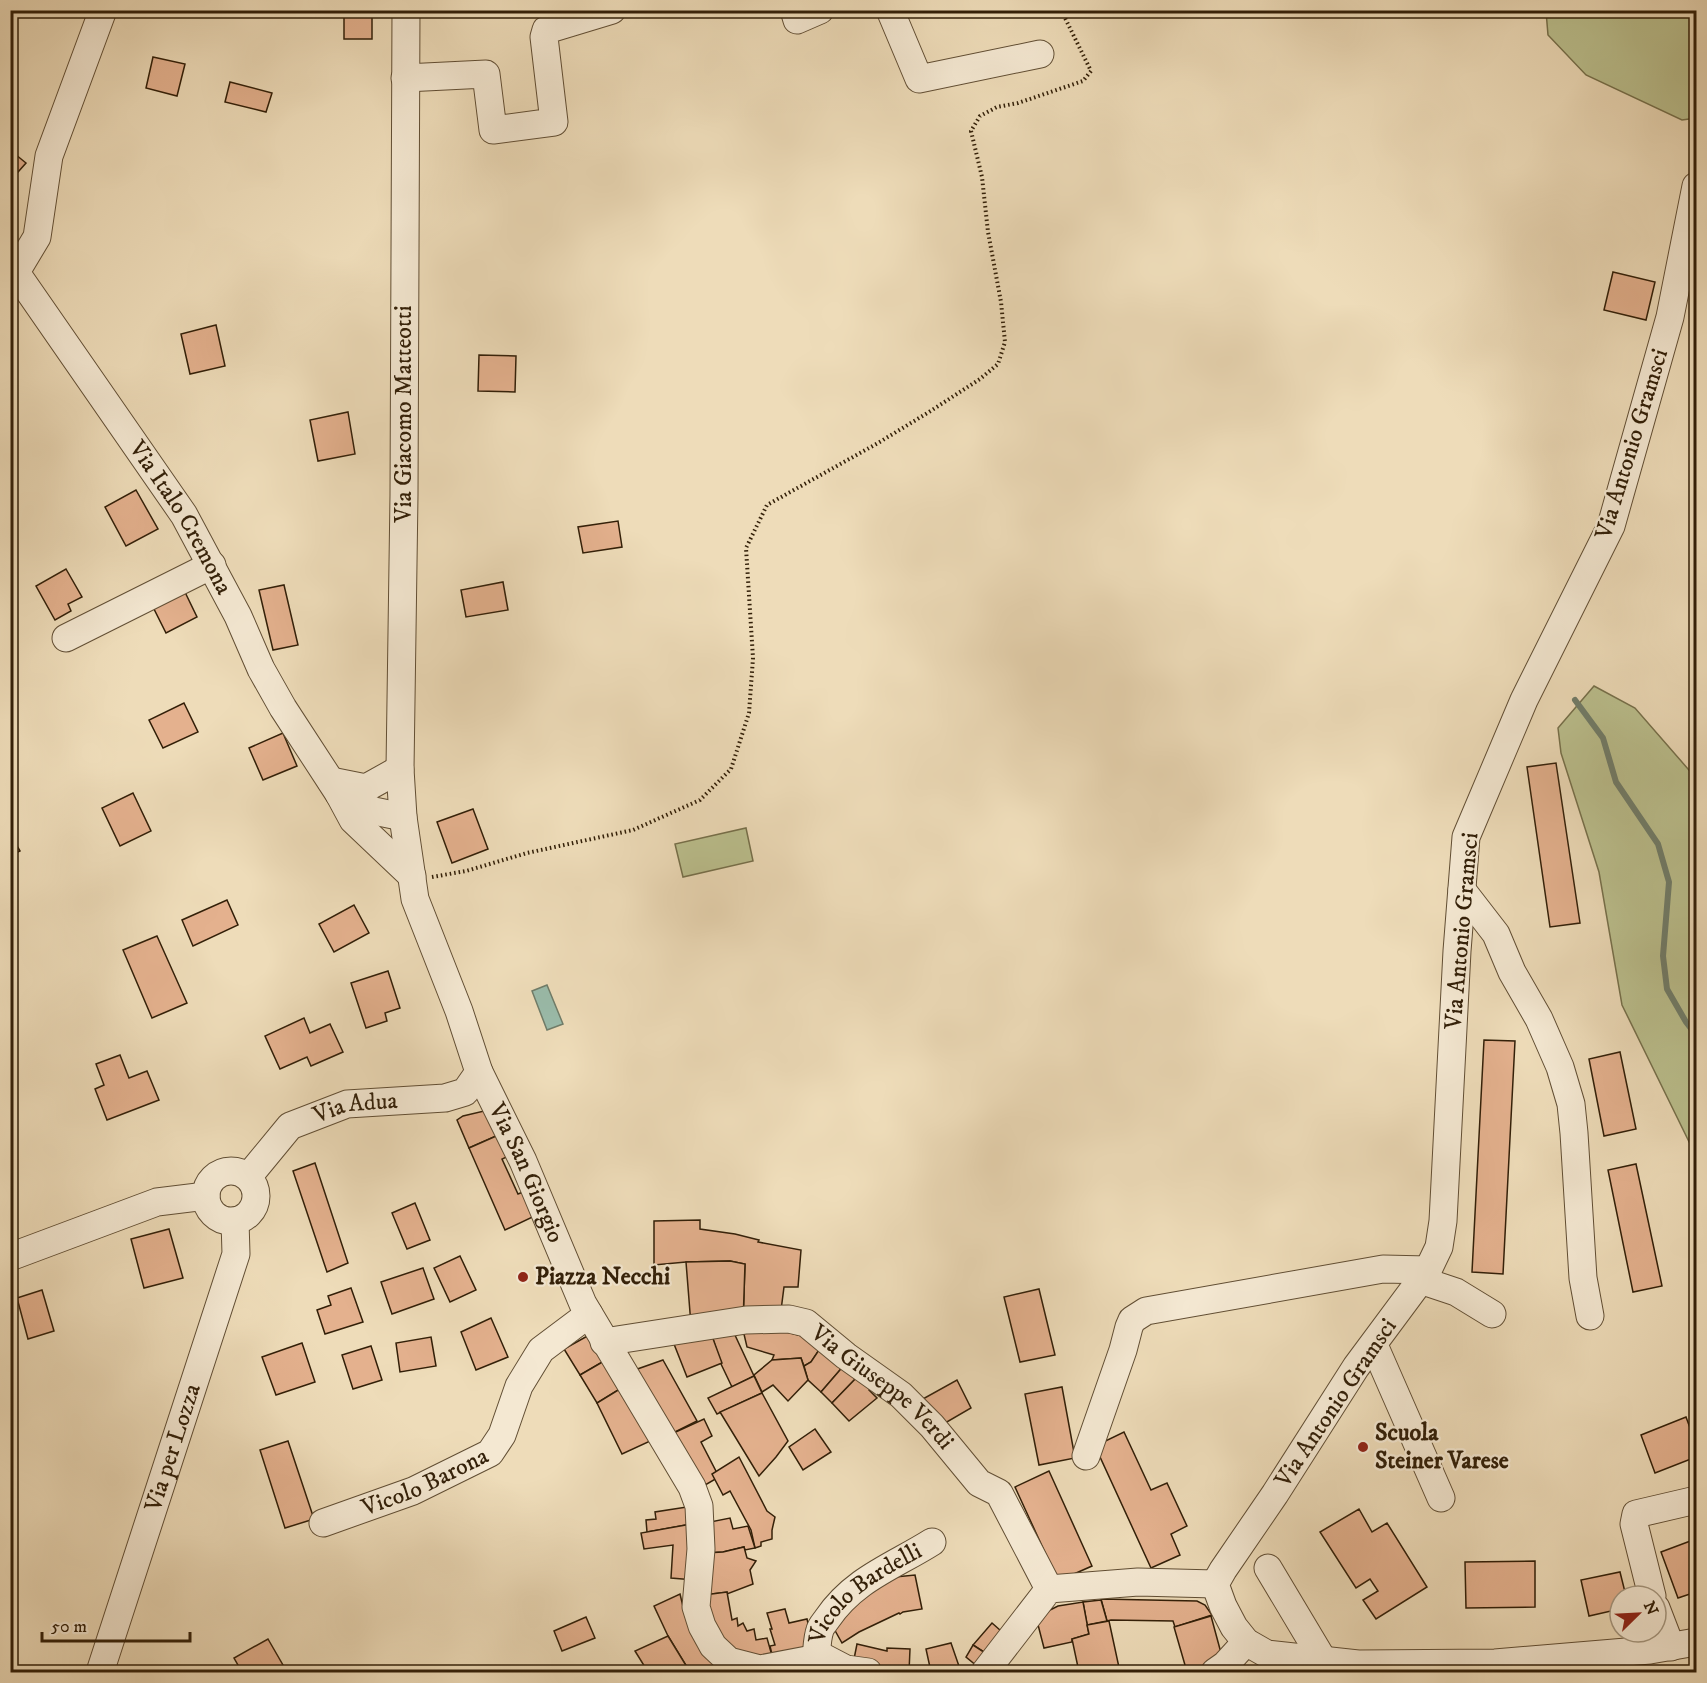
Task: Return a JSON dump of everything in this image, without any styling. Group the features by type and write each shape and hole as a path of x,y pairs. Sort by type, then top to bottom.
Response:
{"street":[{"path":"13,268 37,237 50,156 103,10"},
{"name":"Via Giacomo Matteotti","path":"403,817 400,769 404,495 406,10"},
{"path":"405,78 486,74 493,130 554,122 544,37 546,30 612,10"},
{"path":"794,10 797,20 820,10"},
{"path":"890,10 919,79 1040,54"},
{"name":"Via Antonio Gramsci","path":"1215,1584 1356,1367 1424,1275 1439,1247 1443,1221 1466,837 1524,700 1611,526 1670,317 1696,186"},
{"name":"Via Italo Cremona","path":"13,268 184,515 238,616 266,679 353,820 420,876"},
{"path":"66,638 212,565"},
{"path":"335,788 366,788 400,769"},
{"path":"335,788 374,811 403,817"},
{"name":"Via San Giorgio","path":"403,817 420,876 415,900 459,1011 479,1072 523,1161 583,1304 692,1488 699,1506 701,1549 696,1607 702,1626 713,1646 729,1661 760,1669 783,1669 816,1658"},
{"path":"1462,890 1496,934 1512,972 1539,1019 1560,1067 1571,1104 1583,1278 1590,1316"},
{"path":"1458,943 1489,953 1512,972"},
{"name":"Via Adua","path":"248,1177 290,1126 347,1104 445,1098 465,1092 479,1072"},
{"path":"235,1171 248,1177 256,1191 254,1206 244,1218 235,1221 218,1218 207,1204 207,1188 211,1180 223,1172 235,1171"},
{"path":"10,1257 157,1202 206,1196"},
{"name":"Via per Lozza","path":"100,1672 236,1254 235,1221"},
{"path":"1086,1456 1124,1350 1129,1327 1132,1320 1146,1311 1383,1269 1424,1275 1492,1314"},
{"name":"Vicolo Barona","path":"323,1523 413,1491 490,1453 502,1435 519,1386 541,1350 589,1314"},
{"name":"Via Giuseppe Verdi","path":"604,1342 746,1320 789,1319 806,1323 846,1356 901,1395 932,1426 979,1483 999,1494 1049,1589"},
{"path":"1374,1345 1442,1498"},
{"path":"1649,1584 1634,1524 1636,1514 1696,1500"},
{"name":"Vicolo Bardelli","path":"816,1658 820,1630 837,1605 852,1590 891,1564 932,1542"},
{"path":"1268,1568 1323,1660"},
{"path":"985,1672 1049,1589 1138,1582 1215,1584 1234,1627 1246,1642 1267,1654 1323,1660 1358,1668 1495,1663 1684,1645 1668,1624"},
{"path":"1215,1672 1225,1665 1246,1642"},
{"path":"816,1658 823,1657 857,1671"}],"path":[{"path":"420,876 435,878 527,853 633,830 700,800 731,769 749,713 753,658 746,548 767,505 929,412 980,379 998,364 1005,342 1001,302 988,232 982,177 971,131 980,116 997,107 1018,103 1083,81 1091,70 1065,18 1064,10"}],"green space":[{"path":"1546,11 1696,11 1696,118 1682,120 1586,75 1548,35"},
{"path":"1594,686 1635,708 1695,777 1696,1156 1622,1005 1599,872 1561,753 1558,728"},
{"path":"746,828 753,861 683,877 675,844"}],"shaded area":[{"path":"547,985 563,1024 547,1030 532,991"}],"building":[{"path":"344,10 372,10 372,39 344,39"},
{"path":"153,57 185,64 177,96 146,88"},
{"path":"230,82 272,93 266,112 225,102"},
{"path":"10,150 26,163 10,181"},
{"path":"1613,272 1655,282 1646,320 1604,310"},
{"path":"216,325 225,366 190,374 181,334"},
{"path":"479,355 516,356 515,392 478,391"},
{"path":"348,412 355,454 318,461 310,420"},
{"path":"136,490 158,529 126,546 105,507"},
{"path":"618,521 622,547 583,553 578,527"},
{"path":"66,569 82,597 68,604 71,611 55,620 36,586"},
{"path":"503,582 508,610 466,617 461,590"},
{"path":"284,585 298,645 273,650 259,590"},
{"path":"182,586 197,617 166,633 150,601"},
{"path":"184,703 198,732 163,748 149,720"},
{"path":"283,733 297,766 263,780 249,748"},
{"path":"1556,763 1580,923 1550,927 1527,767"},
{"path":"133,793 151,831 120,846 102,808"},
{"path":"473,809 488,849 452,863 437,822"},
{"path":"10,834 20,851 10,856"},
{"path":"227,900 238,925 193,946 182,920"},
{"path":"354,905 369,933 334,952 319,924"},
{"path":"157,936 187,1003 152,1018 123,950"},
{"path":"388,971 400,1008 385,1013 387,1021 366,1028 351,983"},
{"path":"304,1018 310,1033 330,1024 343,1052 311,1066 307,1057 280,1069 265,1036"},
{"path":"1484,1040 1515,1041 1503,1274 1472,1272"},
{"path":"1620,1052 1636,1129 1604,1136 1589,1059"},
{"path":"120,1055 129,1078 147,1071 159,1100 107,1120 95,1089 104,1085 96,1064"},
{"path":"484,1111 503,1133 469,1148 457,1120 463,1116"},
{"path":"503,1133 513,1154 502,1159 518,1194 528,1190 539,1214 505,1230 469,1148"},
{"path":"315,1163 348,1263 327,1272 293,1171"},
{"path":"1636,1164 1662,1286 1633,1292 1608,1170"},
{"path":"415,1203 430,1240 407,1249 392,1213"},
{"path":"700,1220 700,1229 735,1234 759,1240 758,1242 801,1250 798,1287 784,1287 780,1318 743,1324 745,1264 730,1261 654,1265 654,1221"},
{"path":"169,1229 183,1278 144,1288 131,1239"},
{"path":"460,1256 476,1290 450,1302 434,1268"},
{"path":"730,1261 745,1264 743,1324 691,1325 686,1262"},
{"path":"423,1268 434,1299 392,1314 381,1282"},
{"path":"351,1288 363,1322 325,1334 317,1310 331,1305 328,1296"},
{"path":"1039,1289 1055,1355 1020,1362 1004,1297"},
{"path":"42,1290 54,1331 28,1339 17,1298"},
{"path":"491,1318 508,1357 476,1370 461,1332"},
{"path":"771,1328 806,1337 821,1347 811,1362 804,1366 801,1358 772,1360 774,1355 747,1347 743,1330"},
{"path":"734,1333 754,1376 732,1387 721,1364 712,1336"},
{"path":"591,1334 611,1357 580,1375 564,1349"},
{"path":"712,1336 722,1363 687,1377 674,1344"},
{"path":"431,1337 436,1366 400,1372 396,1343"},
{"path":"302,1343 315,1382 276,1395 262,1357"},
{"path":"371,1346 382,1380 353,1389 342,1355"},
{"path":"821,1347 846,1363 821,1392 808,1380 804,1366 811,1362"},
{"path":"611,1357 628,1384 597,1403 580,1375"},
{"path":"801,1358 808,1380 788,1401 773,1385 762,1392 754,1375 772,1360"},
{"path":"663,1360 697,1421 667,1436 629,1372"},
{"path":"846,1363 860,1374 832,1403 821,1392"},
{"path":"860,1374 874,1385 869,1390 877,1398 849,1421 832,1403"},
{"path":"754,1376 762,1393 717,1414 708,1398"},
{"path":"957,1380 971,1408 940,1426 921,1400"},
{"path":"628,1384 659,1437 622,1454 597,1403"},
{"path":"1062,1387 1075,1458 1039,1465 1025,1394"},
{"path":"762,1393 788,1441 759,1476 720,1412"},
{"path":"1686,1417 1696,1444 1696,1457 1655,1473 1641,1435"},
{"path":"704,1419 712,1436 701,1442 719,1477 700,1488 667,1436"},
{"path":"815,1429 831,1452 803,1470 789,1447"},
{"path":"1124,1432 1151,1490 1167,1483 1187,1526 1171,1534 1180,1555 1151,1568 1095,1446"},
{"path":"288,1441 314,1519 285,1528 260,1450"},
{"path":"739,1457 767,1511 775,1517 772,1539 761,1542 761,1546 755,1548 751,1530 730,1491 723,1495 712,1474"},
{"path":"1049,1471 1092,1566 1058,1581 1015,1487"},
{"path":"693,1506 697,1523 647,1532 646,1520 656,1519 655,1512"},
{"path":"1359,1509 1372,1532 1387,1523 1427,1587 1376,1619 1363,1600 1378,1591 1370,1579 1356,1588 1320,1532"},
{"path":"730,1518 733,1529 748,1526 755,1548 745,1550 744,1547 708,1553 705,1523"},
{"path":"697,1523 694,1580 671,1578 673,1545 644,1549 641,1533"},
{"path":"1693,1540 1696,1550 1696,1592 1678,1598 1661,1552"},
{"path":"744,1547 747,1558 756,1561 750,1570 753,1584 727,1594 727,1592 704,1595 704,1553 723,1552"},
{"path":"1535,1561 1535,1607 1466,1608 1465,1562"},
{"path":"1620,1572 1623,1584 1608,1584 1608,1612 1589,1616 1581,1580"},
{"path":"915,1575 922,1609 899,1613 859,1632 842,1643 833,1627 885,1578"},
{"path":"727,1592 732,1620 737,1618 738,1626 743,1623 747,1631 754,1629 756,1640 767,1638 774,1663 721,1648 704,1595"},
{"path":"680,1594 685,1615 719,1670 716,1672 690,1672 668,1636 654,1606"},
{"path":"1101,1599 1197,1601 1205,1605 1212,1615 1175,1627 1173,1621 1107,1621"},
{"path":"1101,1600 1107,1621 1087,1625 1083,1602"},
{"path":"1083,1602 1089,1634 1072,1639 1072,1642 1044,1648 1036,1617 1058,1606"},
{"path":"785,1609 789,1623 807,1619 815,1653 774,1663 770,1646 775,1645 767,1613"},
{"path":"1211,1616 1224,1664 1187,1672 1174,1627"},
{"path":"586,1617 595,1638 562,1651 554,1631"},
{"path":"1109,1621 1120,1672 1079,1672 1072,1639 1089,1634 1087,1625"},
{"path":"992,1623 1009,1638 993,1658 973,1645"},
{"path":"668,1636 690,1672 648,1672 635,1651"},
{"path":"268,1639 287,1672 242,1672 234,1658"},
{"path":"951,1643 961,1672 931,1672 926,1649"},
{"path":"857,1644 887,1651 887,1648 910,1649 909,1672 889,1672 853,1664"},
{"path":"973,1645 993,1658 983,1671 966,1657"}],"waterway":[{"path":"1575,700 1603,738 1616,782 1658,844 1669,882 1663,956 1667,989 1696,1035"}],"place":[{"name":"Piazza Necchi","path":"523,1277"},
{"name":"Scuola Steiner Varese","path":"1363,1447"}]}
